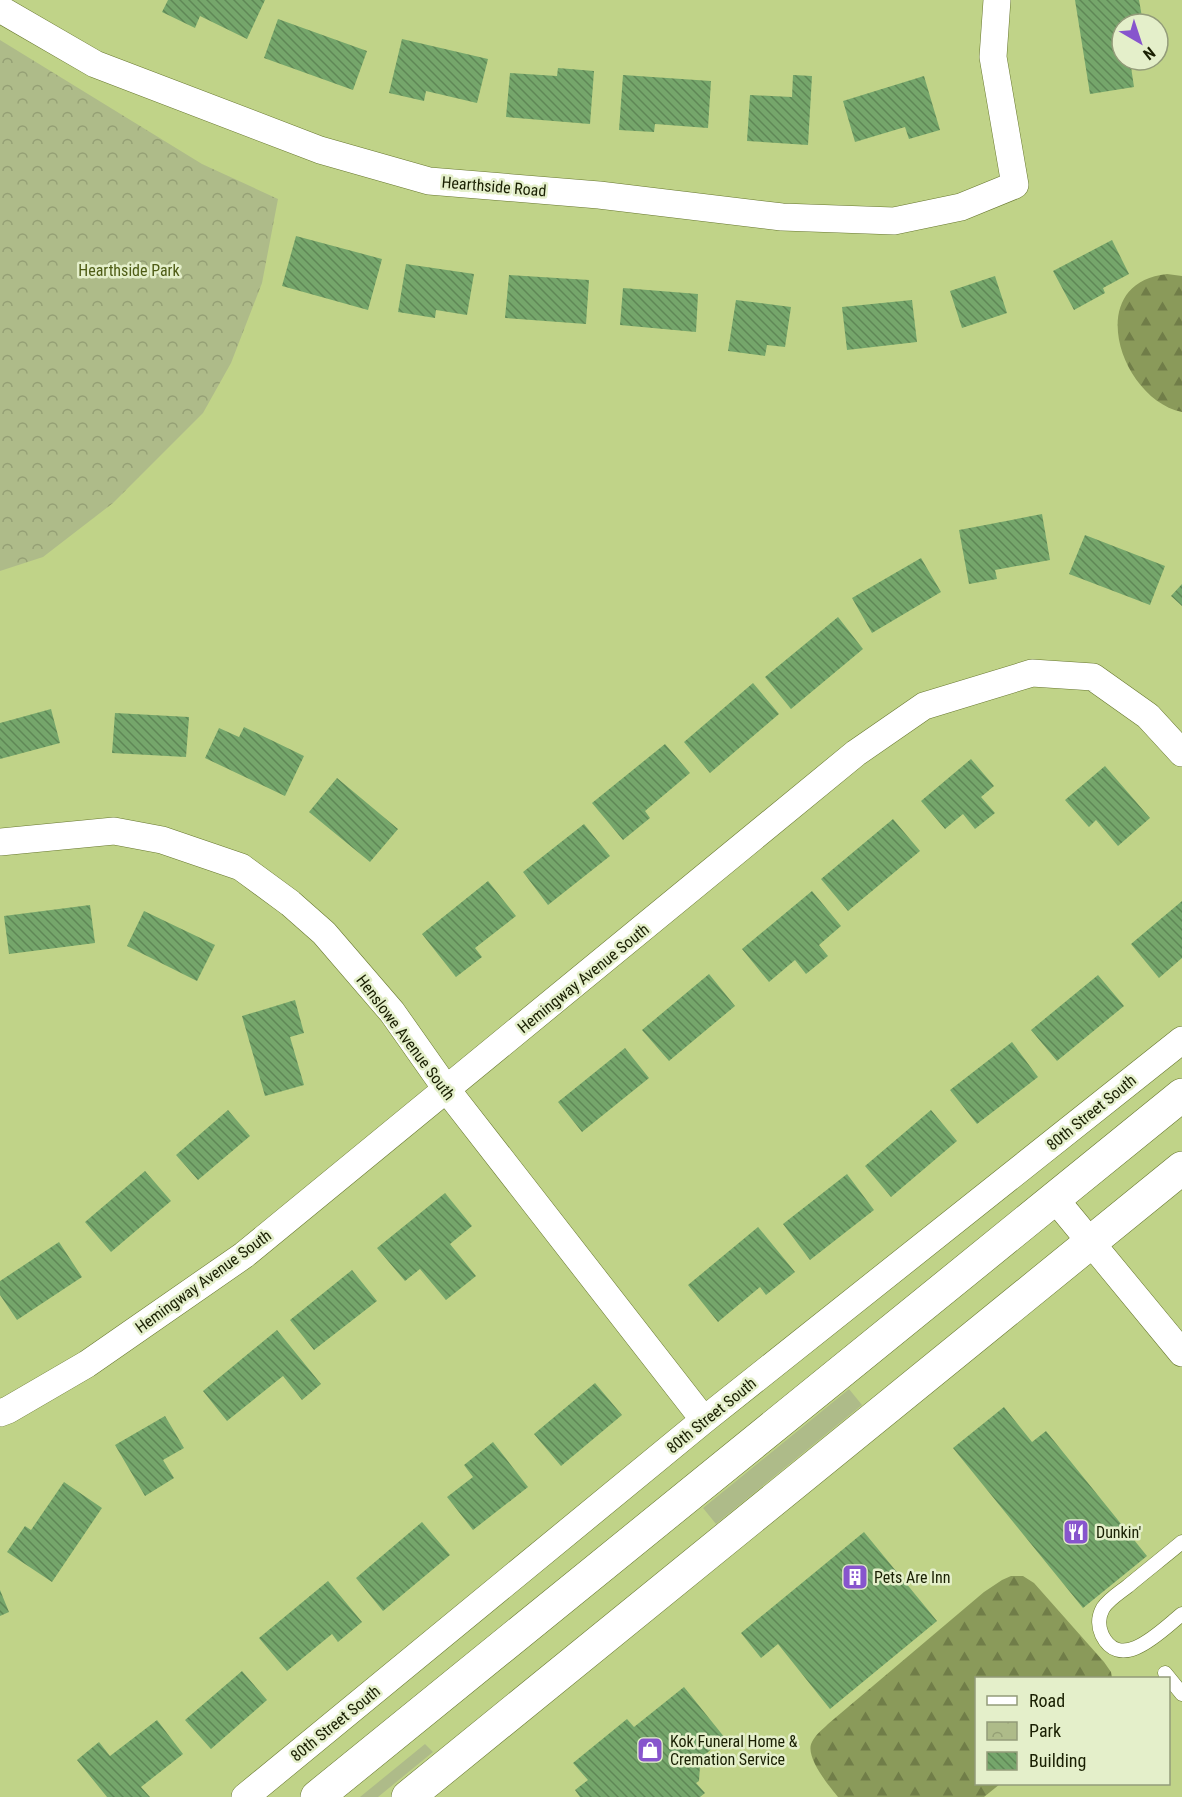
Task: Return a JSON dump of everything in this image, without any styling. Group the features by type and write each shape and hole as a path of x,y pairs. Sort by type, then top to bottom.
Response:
{"main road":[{"path":"317,1797 1182,1095"},
{"path":"408,1797 1182,1168"}],"street":[{"name":"Hearthside Road","path":"0,9 95,64 320,150 429,181 599,195 782,217 894,220 961,207 1015,185 993,57 997,0"},
{"name":"Hemingway Avenue South","path":"0,1413 87,1364 244,1255 856,753 924,706 1032,673 1093,677 1148,716 1182,753"},
{"name":"Henslowe Avenue South","path":"0,842 114,831 162,840 241,867 290,903 324,933 392,1012 447,1090 704,1420"},
{"name":"80th Street South","path":"245,1797 704,1420 1182,1040"},
{"path":"1055,1199 1182,1353"}],"lane":[{"path":"1182,1542 1109,1602 1099,1617 1099,1625 1105,1640 1119,1650 1127,1651 1145,1644 1182,1614"},
{"path":"1165,1673 1168,1677"},
{"path":"1170,1679 1182,1694"}],"green space":[{"name":"Hearthside Park","path":"0,40 202,164 278,199 262,283 231,363 203,413 113,503 43,557 0,571"},
{"path":"1167,274 1182,276 1182,412 1160,403 1142,386 1128,365 1119,342 1118,318 1125,298 1141,282"},
{"path":"849,1389 862,1405 716,1524 703,1508"},
{"path":"1011,1576 1023,1576 1034,1583 1104,1662 1112,1677 975,1677 975,1785 999,1785 984,1797 838,1797 814,1763 810,1748 815,1737 984,1592"},
{"path":"425,1744 433,1752 378,1797 360,1797"}],"building":[{"path":"168,0 265,0 247,39 200,16 195,28 162,12"},
{"path":"1075,0 1139,0 1141,12 1110,12 1110,72 1132,72 1134,87 1090,94"},
{"path":"278,19 367,51 353,90 264,58"},
{"path":"402,39 488,59 477,103 426,91 424,101 389,93"},
{"path":"558,68 594,71 590,124 506,117 510,73 557,76"},
{"path":"623,75 711,81 708,128 655,124 654,132 619,130"},
{"path":"793,75 812,76 808,145 747,141 750,95 792,97"},
{"path":"924,76 940,130 909,139 905,127 855,142 843,101"},
{"path":"296,236 382,259 368,310 282,286"},
{"path":"1112,240 1129,274 1103,288 1105,293 1074,310 1053,271"},
{"path":"406,264 474,274 467,315 436,310 435,318 398,312"},
{"path":"509,275 589,280 586,324 505,318"},
{"path":"995,276 1007,313 962,328 950,291"},
{"path":"623,288 698,294 696,332 620,325"},
{"path":"736,300 791,307 785,347 767,345 765,356 728,351"},
{"path":"912,300 917,342 847,350 842,307"},
{"path":"1042,514 1050,560 995,570 997,579 969,584 959,530"},
{"path":"1085,535 1165,566 1150,605 1069,574"},
{"path":"921,558 941,592 872,633 852,598"},
{"path":"1182,584 1182,606 1171,596"},
{"path":"838,617 863,649 791,709 765,677"},
{"path":"753,683 779,714 710,773 684,742"},
{"path":"51,709 60,743 0,759 0,723"},
{"path":"115,713 189,717 186,757 112,753"},
{"path":"244,727 304,756 285,796 205,758 219,728 239,737"},
{"path":"665,744 690,773 645,811 650,818 623,840 592,803"},
{"path":"971,759 994,786 981,797 995,813 975,829 963,814 945,829 921,801"},
{"path":"1105,766 1150,818 1118,846 1096,820 1089,827 1065,800"},
{"path":"337,778 398,829 370,862 309,812"},
{"path":"893,819 920,851 848,911 821,879"},
{"path":"584,824 610,856 548,905 523,872"},
{"path":"488,881 516,916 475,948 482,957 456,977 422,934"},
{"path":"812,891 841,926 819,945 828,956 806,974 795,960 769,982 742,949"},
{"path":"1182,901 1182,958 1159,978 1131,944"},
{"path":"90,905 95,943 9,954 4,916"},
{"path":"144,911 215,945 197,981 127,946"},
{"path":"709,974 735,1006 669,1061 642,1030"},
{"path":"1098,975 1124,1006 1057,1061 1031,1030"},
{"path":"295,1000 304,1033 290,1037 304,1085 265,1096 242,1016"},
{"path":"1012,1042 1038,1077 977,1124 950,1090"},
{"path":"625,1048 649,1078 582,1132 558,1102"},
{"path":"228,1110 250,1136 198,1180 176,1155"},
{"path":"931,1110 957,1141 891,1197 865,1166"},
{"path":"145,1171 171,1201 111,1252 85,1222"},
{"path":"847,1174 874,1210 810,1260 783,1224"},
{"path":"445,1193 472,1226 450,1244 476,1276 446,1300 420,1269 405,1281 377,1248"},
{"path":"758,1227 795,1272 766,1295 760,1287 718,1322 688,1285"},
{"path":"59,1242 82,1277 17,1320 0,1295 0,1281"},
{"path":"352,1270 377,1301 314,1350 290,1320"},
{"path":"277,1330 321,1384 302,1400 283,1376 227,1421 203,1391"},
{"path":"595,1383 622,1415 561,1466 534,1434"},
{"path":"1004,1407 1032,1442 1046,1431 1147,1556 1083,1608 953,1448"},
{"path":"165,1416 184,1448 163,1460 174,1478 145,1496 115,1445"},
{"path":"493,1442 528,1487 473,1530 447,1497 473,1477 464,1465"},
{"path":"64,1482 102,1508 52,1582 7,1552 25,1526 31,1530"},
{"path":"422,1522 450,1555 383,1611 356,1578"},
{"name":"Pets Are Inn","path":"864,1532 937,1621 830,1709 778,1644 761,1658 741,1633"},
{"path":"328,1581 362,1622 338,1642 332,1634 287,1671 259,1638"},
{"path":"0,1590 9,1612 0,1616"},
{"path":"242,1671 267,1700 211,1749 185,1720"},
{"name":"Kok Funeral Home & Cremation Service","path":"684,1687 725,1738 696,1762 700,1766 699,1781 696,1783 705,1793 700,1797 580,1797 575,1790 588,1780 573,1763 627,1719 634,1727"},
{"path":"157,1720 183,1754 141,1787 150,1797 107,1797 77,1760 99,1742 110,1756"}],"place":[{"name":"Dunkin'","path":"1076,1532"},
{"name":"Pets Are Inn","path":"855,1577"},
{"name":"Kok Funeral Home & Cremation Service","path":"650,1750"}]}
